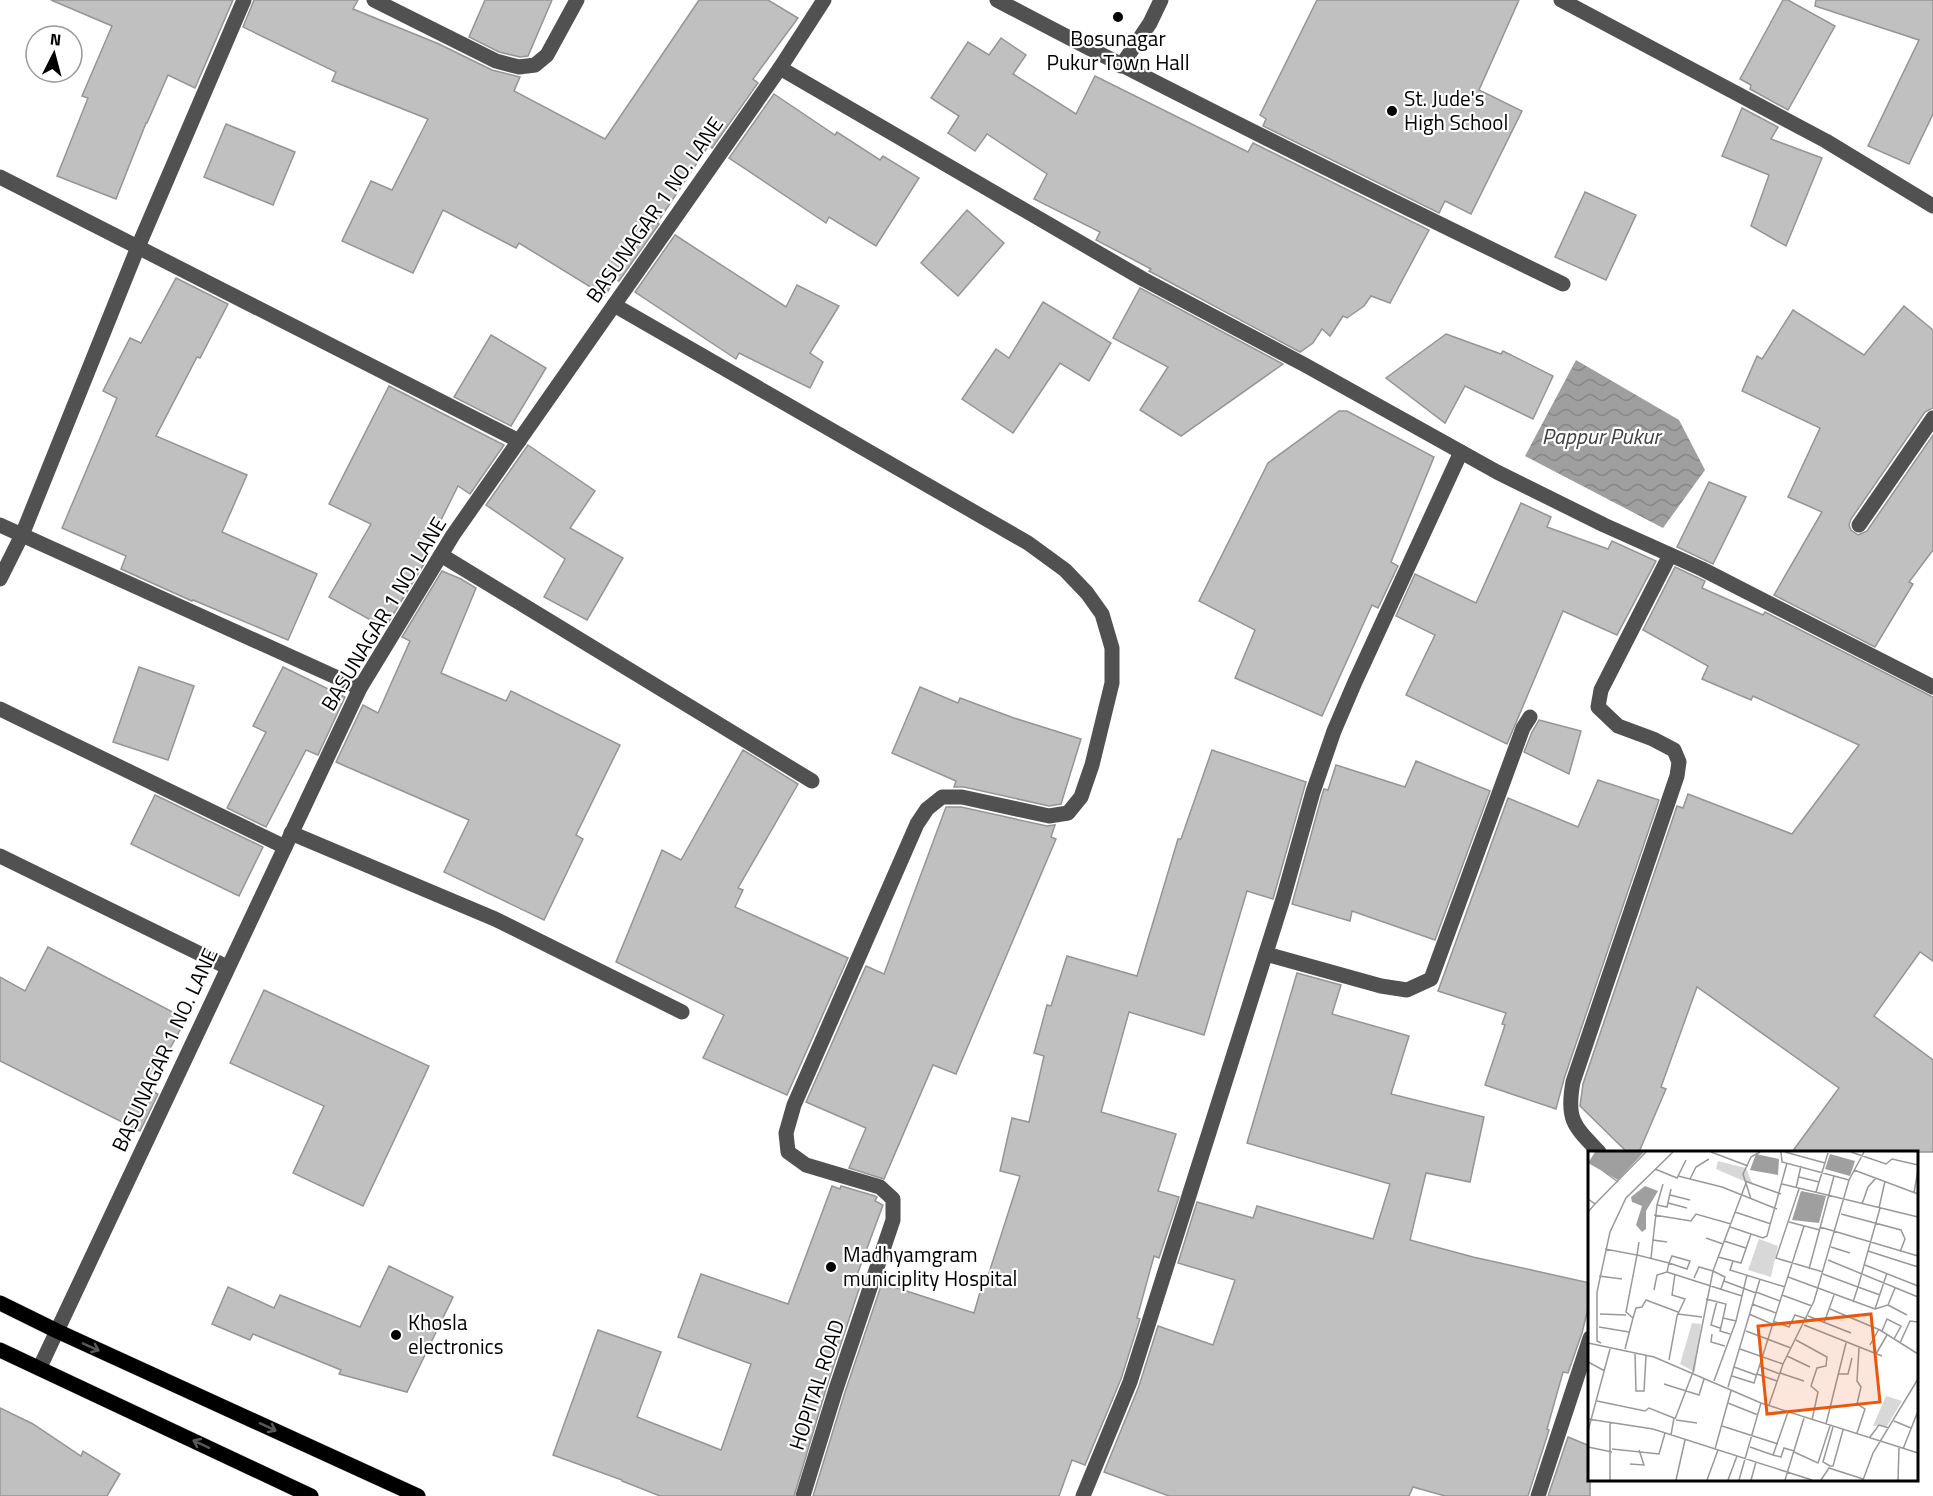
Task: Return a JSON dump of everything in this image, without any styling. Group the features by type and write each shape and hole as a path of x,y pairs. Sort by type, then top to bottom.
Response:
{"main road":[{"path":"0,1303 418,1496"},
{"path":"0,1350 311,1496"}],"street":[{"path":"0,579 22,536 138,247 244,0"},
{"path":"374,0 496,61 519,67 535,65 547,55 577,0"},
{"name":"BASUNAGAR 1 NO. LANE","path":"39,1367 360,688 441,555 780,68 824,0"},
{"path":"997,0 1121,66 1563,284"},
{"path":"1121,66 1150,23 1161,0"},
{"path":"1561,0 1826,141 1933,206"},
{"path":"780,68 1143,279 1305,365 1497,472 1702,569 1933,687"},
{"path":"0,177 519,441"},
{"name":"HOPITAL ROAD","path":"614,305 1028,543 1065,570 1087,592 1102,614 1112,648 1112,683 1092,765 1082,796 1068,813 1049,816 962,797 942,797 927,809 916,824 794,1105 786,1133 788,1152 806,1165 880,1187 893,1199 894,1220 836,1389 803,1496"},
{"path":"1859,525 1933,418"},
{"path":"1083,1496 1130,1382 1334,731 1461,452"},
{"path":"0,525 360,688"},
{"path":"441,555 812,781"},
{"path":"1598,1151 1581,1134 1573,1120 1569,1104 1573,1082 1677,776 1679,762 1674,750 1653,739 1618,726 1598,707 1601,690 1670,555"},
{"path":"0,709 285,847"},
{"path":"1266,954 1398,989 1407,990 1431,979 1523,728 1530,717"},
{"path":"291,833 495,919 682,1012"},
{"path":"0,856 227,968"},
{"path":"1538,1496 1588,1344"}],"water":[{"name":"Pappur Pukur","path":"1576,360 1679,420 1705,470 1663,528 1525,456"}],"building":[{"path":"51,0 233,0 195,88 168,75 116,199 57,176 88,98 82,96 112,26"},
{"path":"254,0 358,0 353,9 439,44 492,70 520,77 514,91 605,139 699,0 768,0 798,18 753,79 758,83 712,148 709,145 657,223 659,224 619,281 615,279 605,296 519,243 516,248 443,210 413,273 342,241 371,181 392,190 428,119 332,81 336,72 243,27"},
{"path":"485,0 552,0 528,56 520,57 499,52 469,37"},
{"name":"St. Jude's High School","path":"1317,0 1519,0 1479,90 1522,111 1471,214 1445,201 1439,213 1263,126 1266,119 1260,115"},
{"path":"1783,0 1788,0 1835,26 1788,110 1750,89 1751,85 1740,79"},
{"path":"1816,0 1933,0 1933,114 1909,164 1868,146 1919,40 1815,6"},
{"path":"1001,38 1026,55 1013,74 1076,114 1095,76 1248,152 1253,143 1429,230 1390,303 1371,296 1364,306 1347,318 1343,316 1330,336 1322,329 1313,343 1300,352 1149,271 1151,269 1096,240 1100,232 1034,199 1047,174 987,134 975,151 948,133 959,116 931,98 968,42 989,55"},
{"path":"774,94 835,135 837,132 880,160 883,156 919,178 876,246 829,217 826,223 729,158"},
{"path":"1742,108 1778,127 1771,139 1822,158 1786,246 1751,226 1769,175 1722,156"},
{"path":"226,124 295,152 273,205 204,177"},
{"path":"1585,192 1636,215 1606,280 1555,257"},
{"path":"967,210 1004,243 958,296 921,263"},
{"path":"675,235 786,307 797,285 839,306 810,353 823,362 810,388 739,353 736,359 635,292"},
{"path":"176,278 228,304 200,358 197,357 156,436 247,475 222,532 317,574 288,640 121,569 126,556 62,528 117,398 103,391 130,338 141,343"},
{"path":"1140,288 1283,364 1181,436 1140,410 1168,367 1113,338"},
{"path":"1043,302 1111,343 1089,381 1060,363 1013,433 962,399 996,349 1009,358"},
{"path":"1904,306 1933,330 1933,408 1925,412 1849,525 1851,530 1858,535 1867,531 1933,435 1933,550 1909,582 1913,584 1875,647 1774,595 1822,512 1788,497 1820,428 1742,391 1757,356 1762,359 1793,310 1864,355"},
{"path":"1446,334 1501,354 1503,351 1553,376 1533,419 1465,386 1445,423 1386,378"},
{"path":"491,335 546,368 511,426 454,397"},
{"path":"389,386 504,445 470,494 458,486 420,562 424,564 385,628 329,597 371,524 329,504"},
{"path":"1339,411 1347,411 1434,457 1391,562 1398,566 1378,608 1372,605 1322,716 1235,678 1255,630 1199,601 1268,463"},
{"path":"528,445 595,491 570,528 623,558 587,620 544,597 565,559 486,505"},
{"path":"1709,482 1746,497 1713,564 1677,547"},
{"path":"1521,503 1551,517 1547,527 1608,549 1612,541 1656,561 1617,635 1563,611 1507,744 1406,695 1435,635 1396,616 1415,574 1476,603"},
{"path":"1675,567 1705,581 1702,588 1763,615 1765,612 1933,697 1933,961 1920,952 1874,1016 1933,1060 1933,1152 1793,1151 1839,1088 1697,987 1661,1087 1666,1089 1639,1151 1626,1151 1580,1106 1583,1084 1677,806 1683,808 1688,794 1792,834 1859,745 1753,696 1751,700 1702,679 1708,666 1643,630"},
{"path":"442,571 476,588 441,673 506,701 511,691 620,745 576,835 583,839 544,920 444,872 469,820 336,762 363,705 378,713 410,641 402,637"},
{"path":"139,667 194,686 168,760 113,742"},
{"path":"283,667 345,697 318,755 306,750 266,827 227,808 266,732 253,726"},
{"path":"920,687 958,703 960,698 1081,739 1061,804 1049,806 964,787 954,787 956,781 892,753"},
{"path":"1539,720 1581,731 1569,774 1524,752"},
{"path":"743,750 798,784 738,888 743,890 735,907 848,958 787,1095 703,1058 724,1015 616,962 662,850 681,860"},
{"path":"1212,750 1306,782 1273,899 1247,891 1204,1035 1129,1012 1101,1112 1176,1134 1158,1191 1179,1197 1159,1258 1154,1256 1137,1318 1140,1319 1121,1379 1085,1465 1072,1460 1059,1496 813,1496 882,1283 974,1313 1020,1176 1000,1171 1012,1118 1029,1122 1044,1056 1034,1053 1047,1005 1051,1006 1067,956 1137,976 1178,839 1181,839"},
{"path":"1416,761 1490,791 1435,940 1352,911 1350,921 1292,904 1322,795 1324,789 1328,790 1336,765 1405,787"},
{"path":"1598,780 1659,800 1564,1079 1556,1109 1485,1085 1505,1025 1502,1024 1506,1013 1438,991 1508,798 1578,827"},
{"path":"155,795 263,847 239,896 131,844"},
{"path":"946,807 961,807 1047,826 1055,825 1051,837 1056,839 956,1074 933,1065 884,1179 849,1168 866,1128 806,1102 866,966 884,974"},
{"path":"48,947 186,1019 148,1089 158,1094 140,1131 0,1061 0,977 25,991"},
{"path":"1297,973 1341,985 1332,1014 1409,1036 1391,1094 1484,1117 1470,1182 1426,1173 1410,1240 1473,1257 1588,1283 1588,1308 1582,1333 1568,1373 1563,1372 1547,1429 1549,1430 1528,1496 1445,1496 1413,1487 1409,1496 1169,1496 1104,1472 1139,1386 1158,1326 1213,1345 1235,1280 1178,1263 1197,1202 1253,1218 1257,1206 1373,1239 1390,1184 1247,1143"},
{"path":"264,990 429,1066 363,1206 293,1173 324,1106 230,1063"},
{"path":"832,1186 840,1189 841,1186 875,1196 877,1197 875,1201 883,1205 857,1275 863,1277 794,1496 660,1496 553,1455 598,1330 661,1352 637,1417 721,1450 751,1364 678,1337 701,1274 788,1304"},
{"path":"389,1266 453,1297 407,1392 339,1374 341,1370 253,1334 250,1340 212,1324 228,1287 274,1308 280,1295 360,1327"},
{"path":"0,1408 33,1424 81,1456 83,1451 120,1474 107,1496 0,1496"},
{"path":"1568,1437 1588,1445 1590,1496 1548,1496"}],"place":[{"name":"Bosunagar Pukur Town Hall","path":"1118,17"},
{"name":"St. Jude's High School","path":"1392,111"},
{"name":"Madhyamgram municiplity Hospital","path":"831,1267"},
{"name":"Khosla electronics","path":"396,1335"}]}
